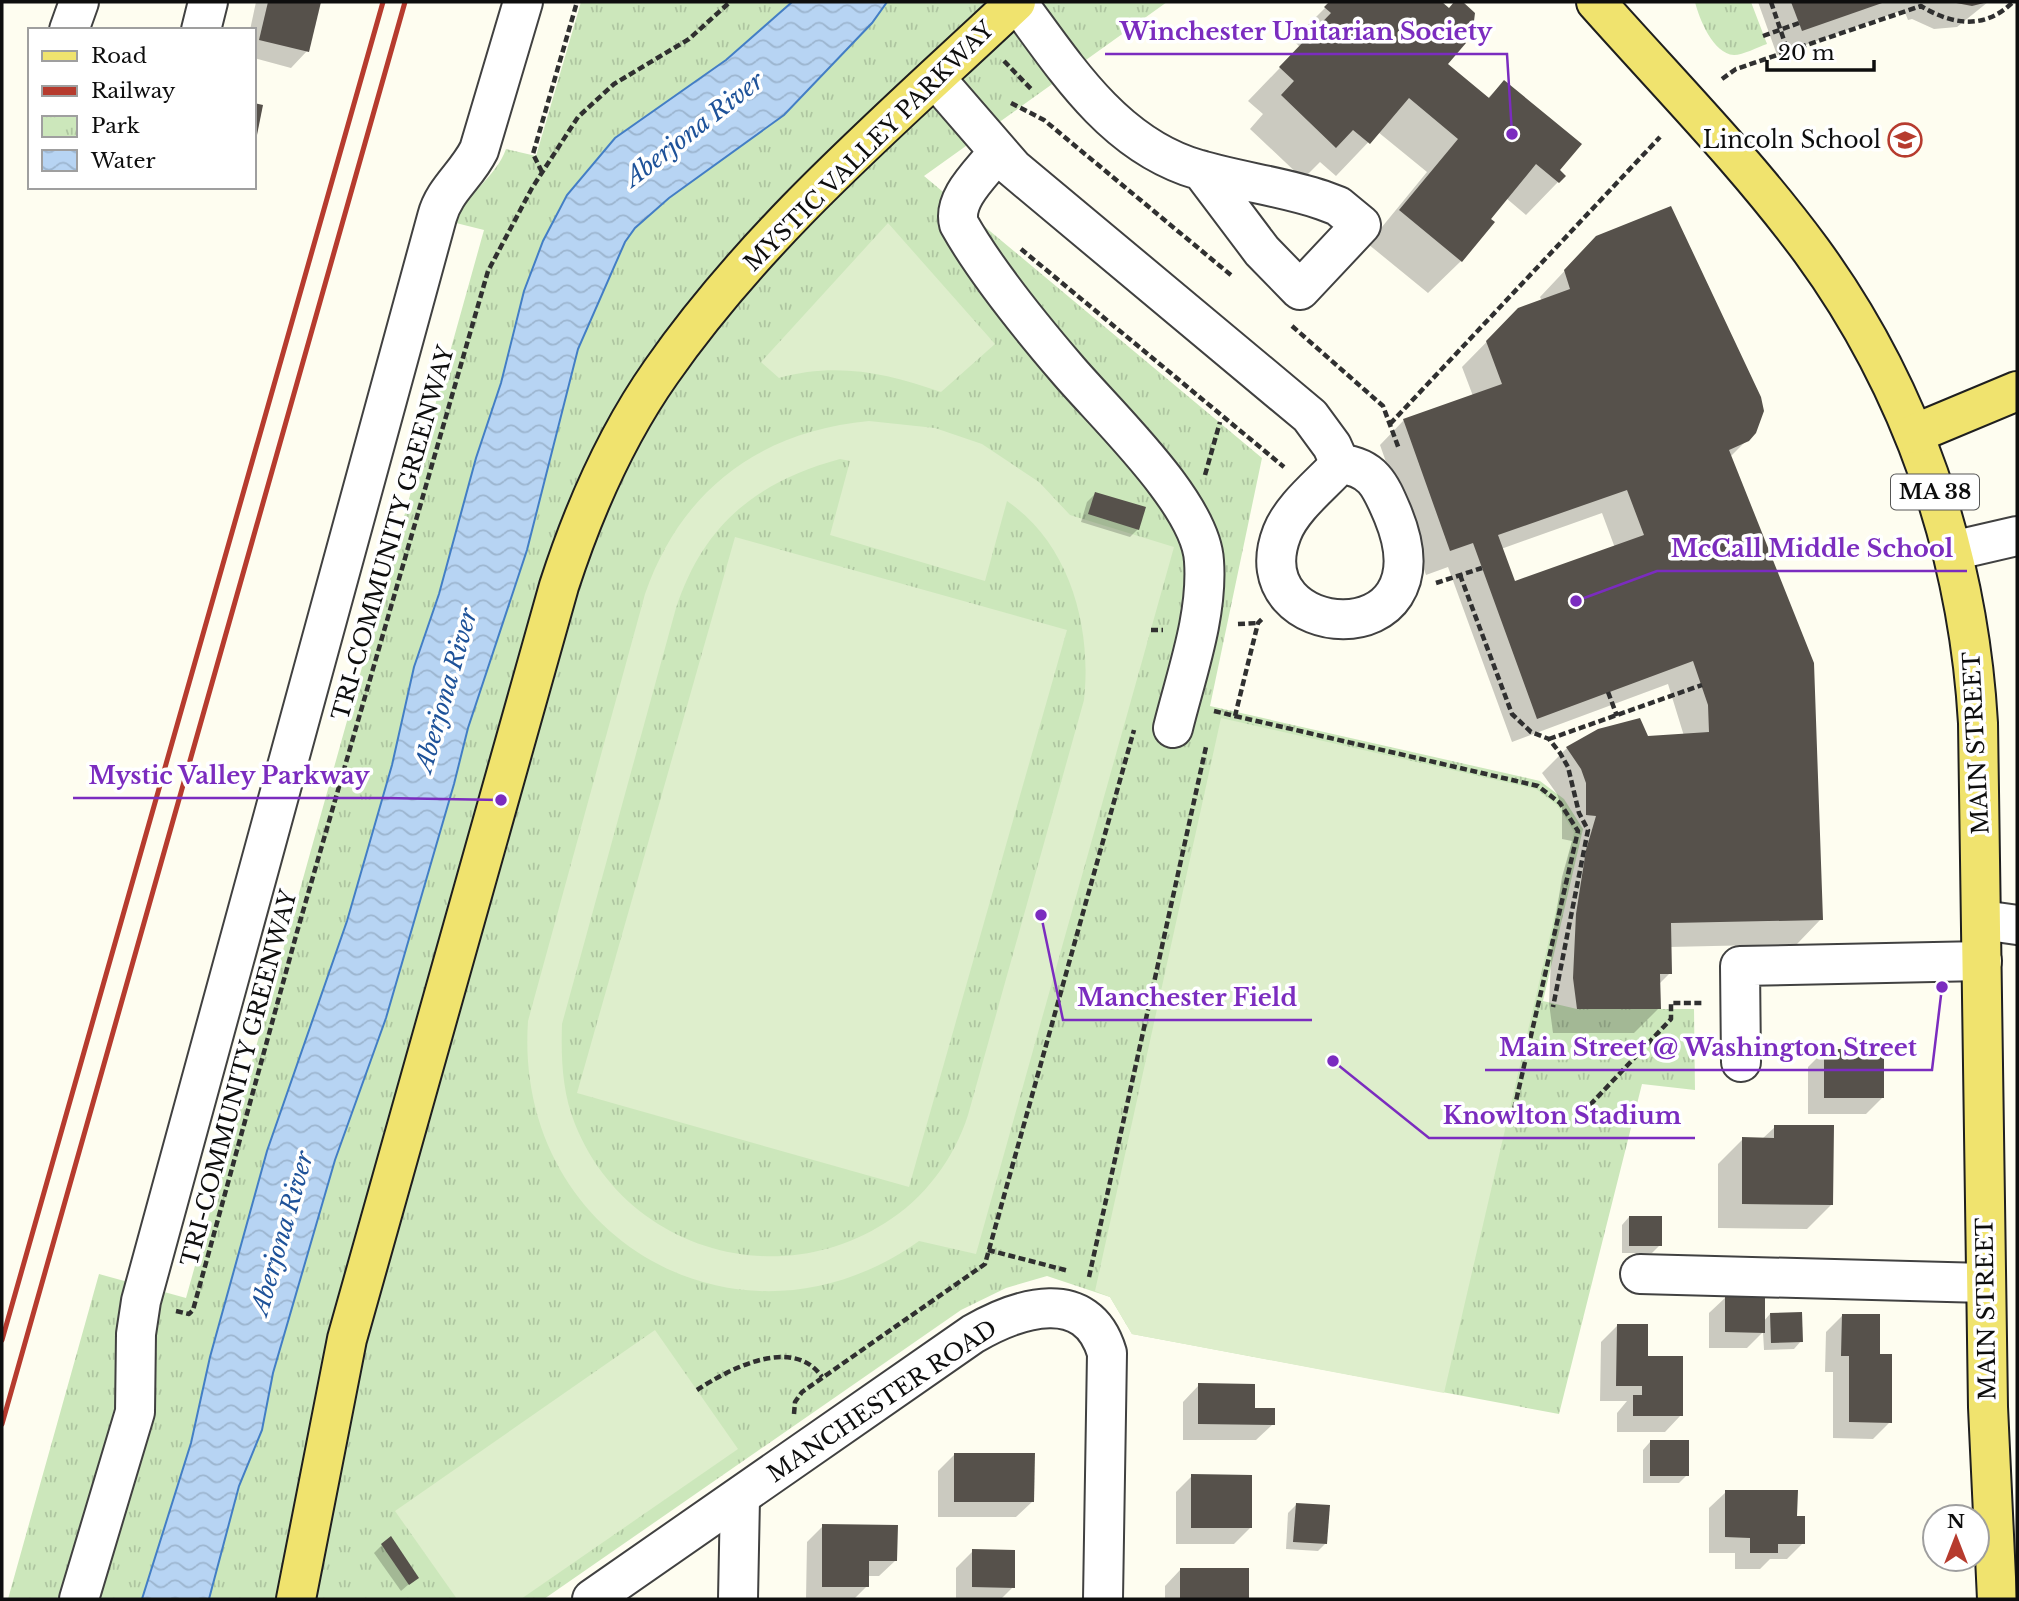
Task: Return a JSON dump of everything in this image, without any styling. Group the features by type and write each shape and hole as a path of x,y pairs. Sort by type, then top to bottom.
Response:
{"main road":[{"name":"MYSTIC VALLEY PARKWAY","path":"296,1599 328,1423 360,1289 555,599 577,536 625,430 661,372 691,332 786,222 1016,2"},
{"name":"MAIN STREET","path":"1595,2 1752,176 1812,252 1868,339 1914,434 1952,551 1970,634 2000,922 1982,961 1985,1283 1997,1599"},
{"path":"1914,434 2017,391"}],"street":[{"path":"70,28 79,2"},
{"path":"202,28 208,2"},
{"path":"79,1599 132,1428 137,1395 136,1342 141,1301 439,210 445,195 470,167 479,150 523,2"},
{"path":"1016,2 1079,85 1113,121 1154,150 1200,170"},
{"path":"935,78 997,153 1301,408 1325,435 1340,464"},
{"path":"997,153 962,199 957,216 959,224 1031,326 1151,465 1192,522 1205,558 1205,577 1197,627 1173,729"},
{"path":"1952,551 2017,536"},
{"path":"1741,1062 1740,967 1982,961"},
{"path":"1640,1274 1985,1283"},
{"name":"MANCHESTER ROAD","path":"592,1599 990,1324 1040,1307 1053,1307 1078,1316"},
{"path":"1078,1316 1088,1323 1103,1342 1108,1367 1102,1599"},
{"path":"738,1599 740,1498"}],"path":[{"path":"542,172 533,155 577,2"},
{"name":"TRI-COMMUNITY GREENWAY","path":"141,1301 189,1314 193,1310 297,932 483,285 504,237 578,117 599,96 669,53 730,2"},
{"path":"1771,2 1788,52"},
{"path":"1722,79 1737,69 1921,5 1944,19 1971,23 1996,16 2013,2"},
{"path":"1763,36 1799,23"},
{"path":"998,55 1033,91"},
{"path":"1390,424 1660,137"},
{"path":"1192,522 1220,422"},
{"path":"1428,586 1482,568"},
{"path":"1460,575 1512,714 1531,732 1549,739 1568,767 1579,813 1588,830 1553,1007"},
{"path":"1235,716 1258,623 1268,612"},
{"path":"1158,643 1166,616"},
{"path":"1549,739 1702,685"},
{"path":"1608,692 1617,716"},
{"path":"1212,724 1214,711 1538,786 1560,803 1578,831 1513,1114"},
{"path":"808,1450 795,1428 794,1402 802,1392 985,1264 1173,729"},
{"path":"1078,1316 1091,1280 1087,1275 1173,729"},
{"path":"1590,1105 1671,1019 1671,1003 1740,1003"},
{"path":"988,1250 1074,1272"},
{"path":"697,1390 732,1370 771,1359 799,1359 813,1365 822,1377"}],"green space":[{"path":"581,2 792,2 726,60 615,138 567,194 543,241 524,291 501,383 476,458 439,594 414,667 392,764 347,921 294,1076 210,1357 191,1443 142,1599 8,1599 99,1274 186,1298 484,230 456,223 466,203 495,169 506,149 536,156"},
{"path":"887,2 1167,2 924,176 1262,458 1210,706 1540,781 1564,799 1583,829 1543,1001 1577,1009 1694,1009 1695,1090 1642,1084 1559,1414 1132,1334 1110,1297 1047,1276 1006,1288 961,1310 544,1599 209,1599 239,1486 262,1430 273,1373 335,1160 386,1018 468,728 527,550 578,349 625,242 635,228 669,198 784,115 872,23"},
{"path":"1695,2 1751,2 1767,44 1738,55 1726,53 1708,34"},
{"path":"888,223 995,344 941,392 881,375 841,370 800,373 779,378 761,362"},
{"path":"869,421 935,428 982,444 1039,482 1070,515 1174,547 976,1254 919,1241 850,1277 781,1291 713,1285 651,1260 598,1220 558,1165 533,1098 528,1021 645,594 660,557 680,524 703,496 730,472 760,453 793,438 830,427","holes":["840,459 850,461 830,535 985,581 1007,501 1029,519 1047,540 1072,589 1084,644 1084,700 968,1115 955,1147 925,1190 885,1223 842,1244 796,1255 751,1255 706,1246 665,1228 628,1201 598,1166 575,1124 567,1099 562,1062 562,1024 676,608 688,578 718,530 759,494 810,469"]},
{"path":"735,537 1067,630 909,1187 577,1093"},
{"path":"1221,718 1536,789 1557,805 1574,832 1444,1393 1132,1334 1110,1297 1095,1291"},
{"path":"655,1330 738,1449 521,1599 457,1599 395,1511"}],"water":[{"name":"Aberjona River","path":"792,2 887,2 872,23 784,115 669,198 635,228 625,242 578,349 527,550 468,728 386,1018 335,1160 273,1373 262,1430 239,1486 209,1599 142,1599 191,1443 210,1357 267,1151 347,921 392,765 414,667 439,594 476,458 501,383 524,291 543,241 567,195 615,138 726,60"}],"building":[{"path":"268,2 321,2 309,52 259,40"},
{"path":"1329,2 1442,2 1449,8 1454,2 1463,2 1475,13 1474,21 1460,38 1466,43 1448,64 1489,98 1504,80 1582,144 1560,170 1566,176 1559,183 1536,164 1491,219 1495,222 1462,262 1399,210 1458,139 1409,98 1370,144 1353,130 1336,148 1281,95 1294,81 1279,67 1331,13 1324,7"},
{"path":"1791,2 1885,2 1802,31"},
{"path":"1951,2 1984,2 1984,3 1972,6"},
{"path":"256,103 263,105 256,140"},
{"path":"1671,206 1761,397 1764,411 1756,433 1749,441 1729,450 1814,663 1823,920 1671,923 1672,974 1660,974 1661,1009 1577,1009 1573,978 1576,914 1586,850 1596,816 1586,815 1586,783 1581,769 1566,747 1598,729 1640,718 1648,736 1709,732 1708,705 1693,661 1537,719 1473,543 1450,551 1403,419 1502,384 1486,341 1518,308 1570,289 1564,270 1596,236","holes":["1627,490 1644,535 1515,581 1498,535"]},
{"path":"1095,492 1146,507 1139,530 1088,514"},
{"path":"1824,1049 1884,1049 1884,1098 1824,1098"},
{"path":"1774,1125 1834,1125 1833,1205 1742,1204 1742,1137 1774,1138"},
{"path":"1629,1216 1662,1216 1662,1246 1629,1246"},
{"path":"1725,1295 1765,1295 1765,1333 1725,1332"},
{"path":"1802,1312 1803,1342 1771,1343 1770,1313"},
{"path":"1842,1314 1880,1314 1880,1354 1892,1354 1892,1423 1849,1422 1849,1356 1841,1356"},
{"path":"1617,1324 1648,1324 1648,1356 1683,1356 1683,1416 1633,1416 1633,1395 1642,1395 1642,1386 1616,1386"},
{"path":"1198,1383 1255,1384 1255,1408 1275,1408 1275,1425 1198,1424"},
{"path":"1650,1440 1689,1440 1689,1476 1650,1476"},
{"path":"954,1453 1035,1453 1034,1502 954,1502"},
{"path":"1191,1474 1252,1475 1252,1528 1191,1528"},
{"path":"1725,1490 1798,1490 1797,1516 1805,1516 1805,1544 1778,1544 1778,1553 1750,1553 1750,1538 1725,1537"},
{"path":"1296,1503 1330,1505 1327,1544 1293,1542"},
{"path":"822,1524 898,1525 897,1561 869,1561 869,1587 822,1587"},
{"path":"391,1536 419,1578 409,1585 381,1544"},
{"path":"972,1549 1015,1550 1015,1588 972,1587"},
{"path":"1180,1568 1249,1568 1249,1599 1180,1599"}],"railway":[{"path":"2,1340 383,2"},
{"path":"2,1424 405,2"}],"place":[{"name":"Winchester Unitarian Society","path":"1512,134"},
{"name":"Lincoln School","path":"1905,140"},
{"name":"McCall Middle School","path":"1576,601"},
{"name":"Mystic Valley Parkway","path":"501,800"},
{"name":"Manchester Field","path":"1041,915"},
{"name":"Main Street @ Washington Street","path":"1942,987"},
{"name":"Knowlton Stadium","path":"1333,1061"}]}
